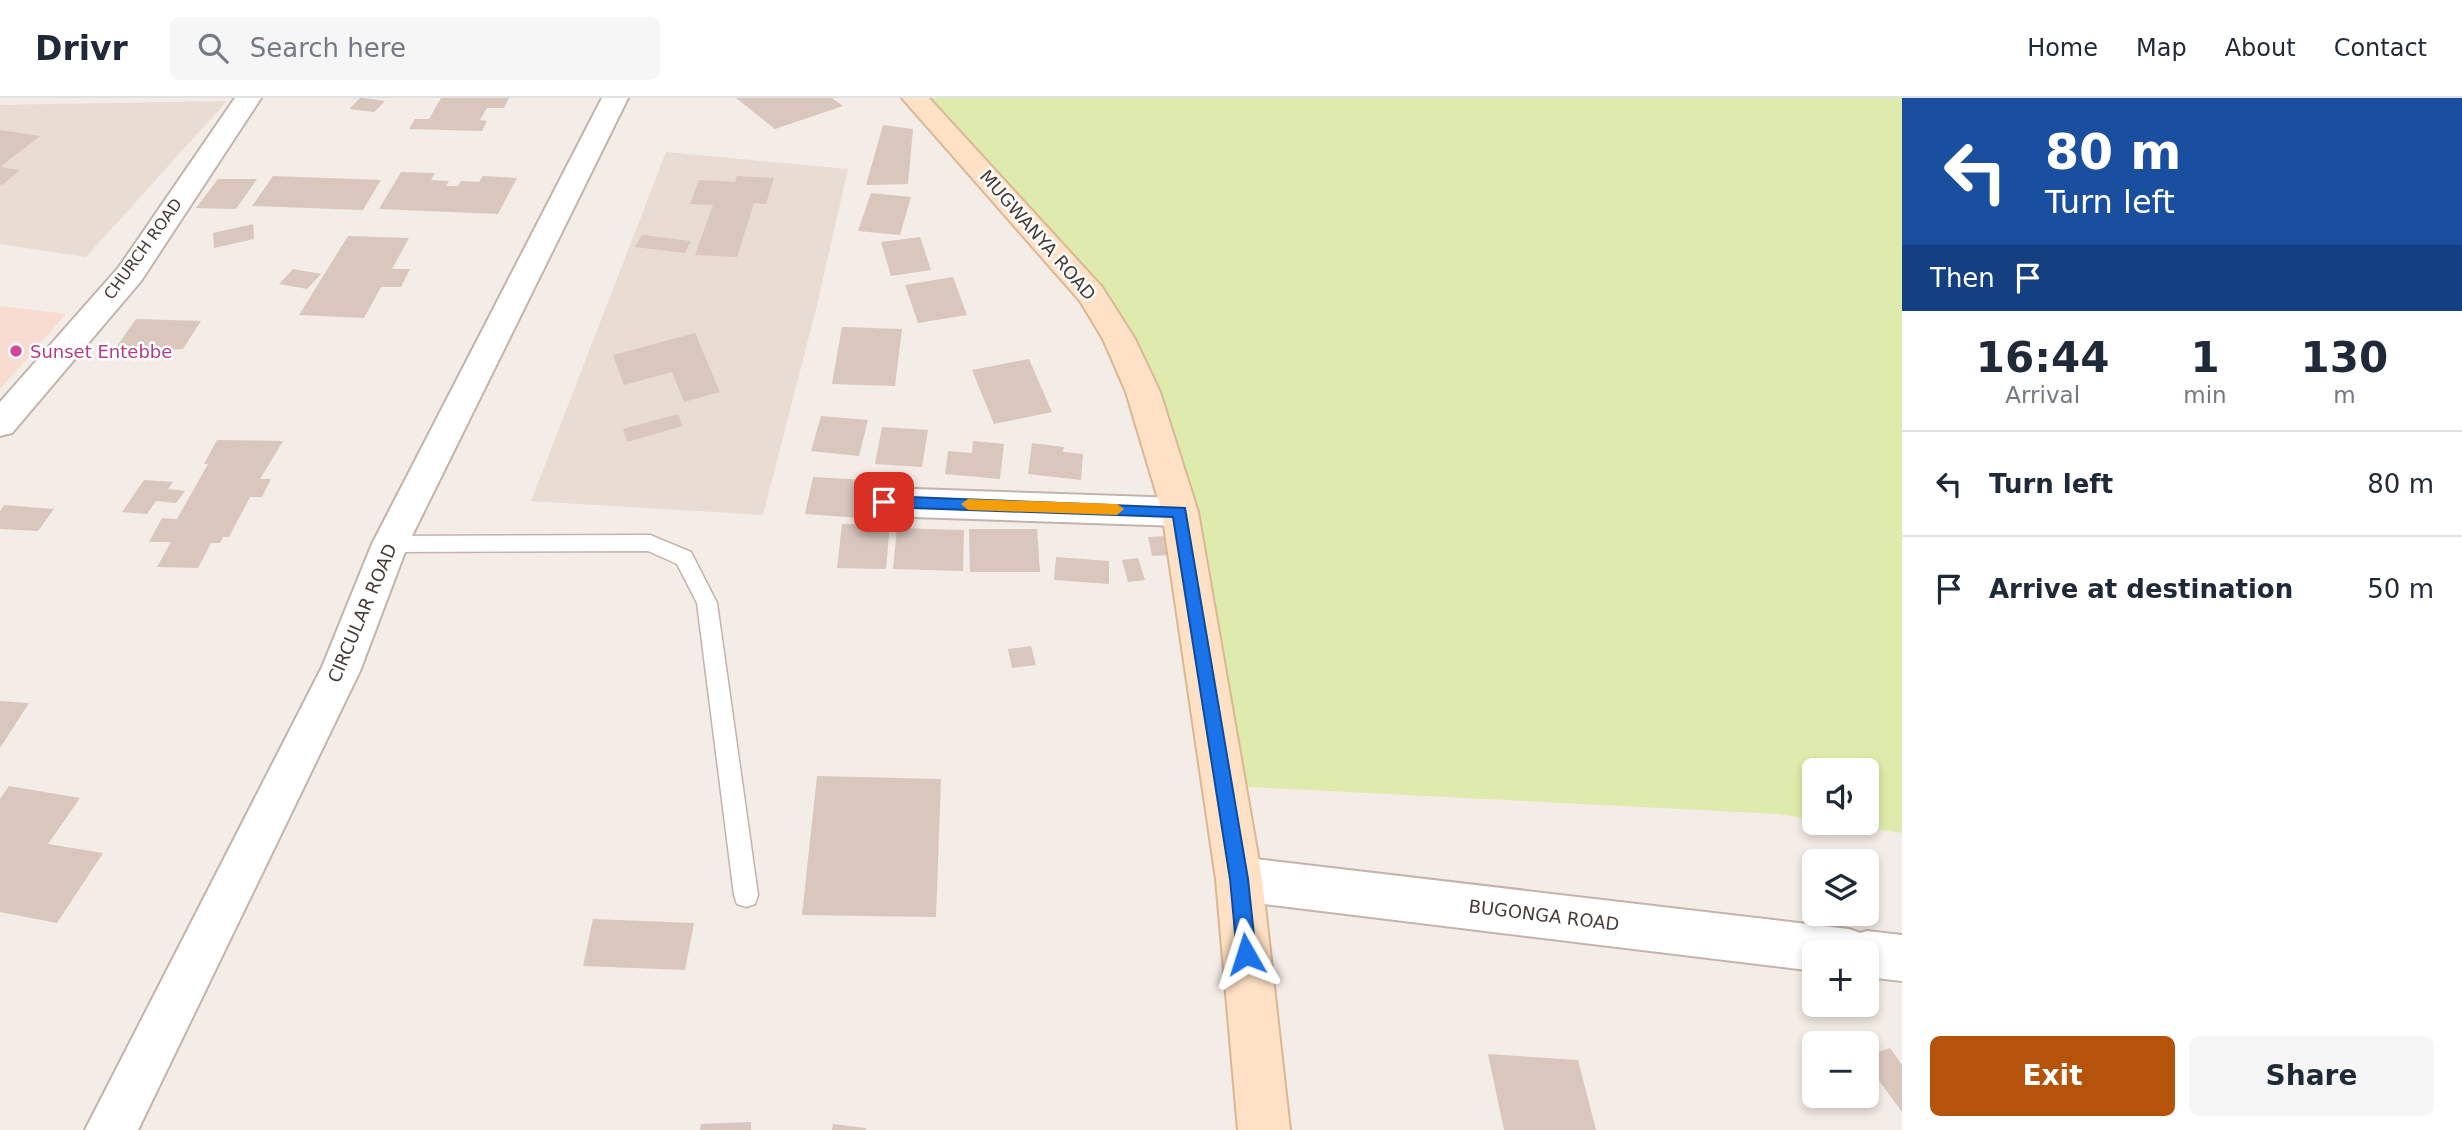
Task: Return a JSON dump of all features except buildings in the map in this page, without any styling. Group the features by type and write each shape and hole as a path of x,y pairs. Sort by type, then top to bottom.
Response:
{"street":[{"name":"CHURCH ROAD","path":"0,424 130,274 248,98"},
{"name":"CIRCULAR ROAD","path":"111,1130 340,671 390,544 615,98"},
{"name":"MUGWANYA ROAD","path":"915,98 1091,294 1119,339 1143,392 1180,512 1239,879 1264,1130"},
{"path":"884,502 1180,512"},
{"name":"BUGONGA ROAD","path":"1239,879 1802,946"},
{"path":"1879,955 1902,958"}],"lane":[{"path":"390,544 650,543 684,558 708,603 746,895"}],"shaded area":[{"path":"227,101 86,257 0,244 0,105"},
{"path":"666,152 848,169 816,309 763,515 531,501"},
{"name":"Sunset Entebbe","path":"0,306 66,314 0,389"}],"green space":[{"path":"906,98 1902,98 1902,833 1879,830 1879,758 1802,758 1802,818 1779,814 1231,786 1112,312"}],"slow traffic":[{"path":"968,504 1117,509"}],"place":[{"name":"Sunset Entebbe","path":"16,351"}],"route":[{"path":"884,502 1180,512 1239,879 1246,954"}]}
